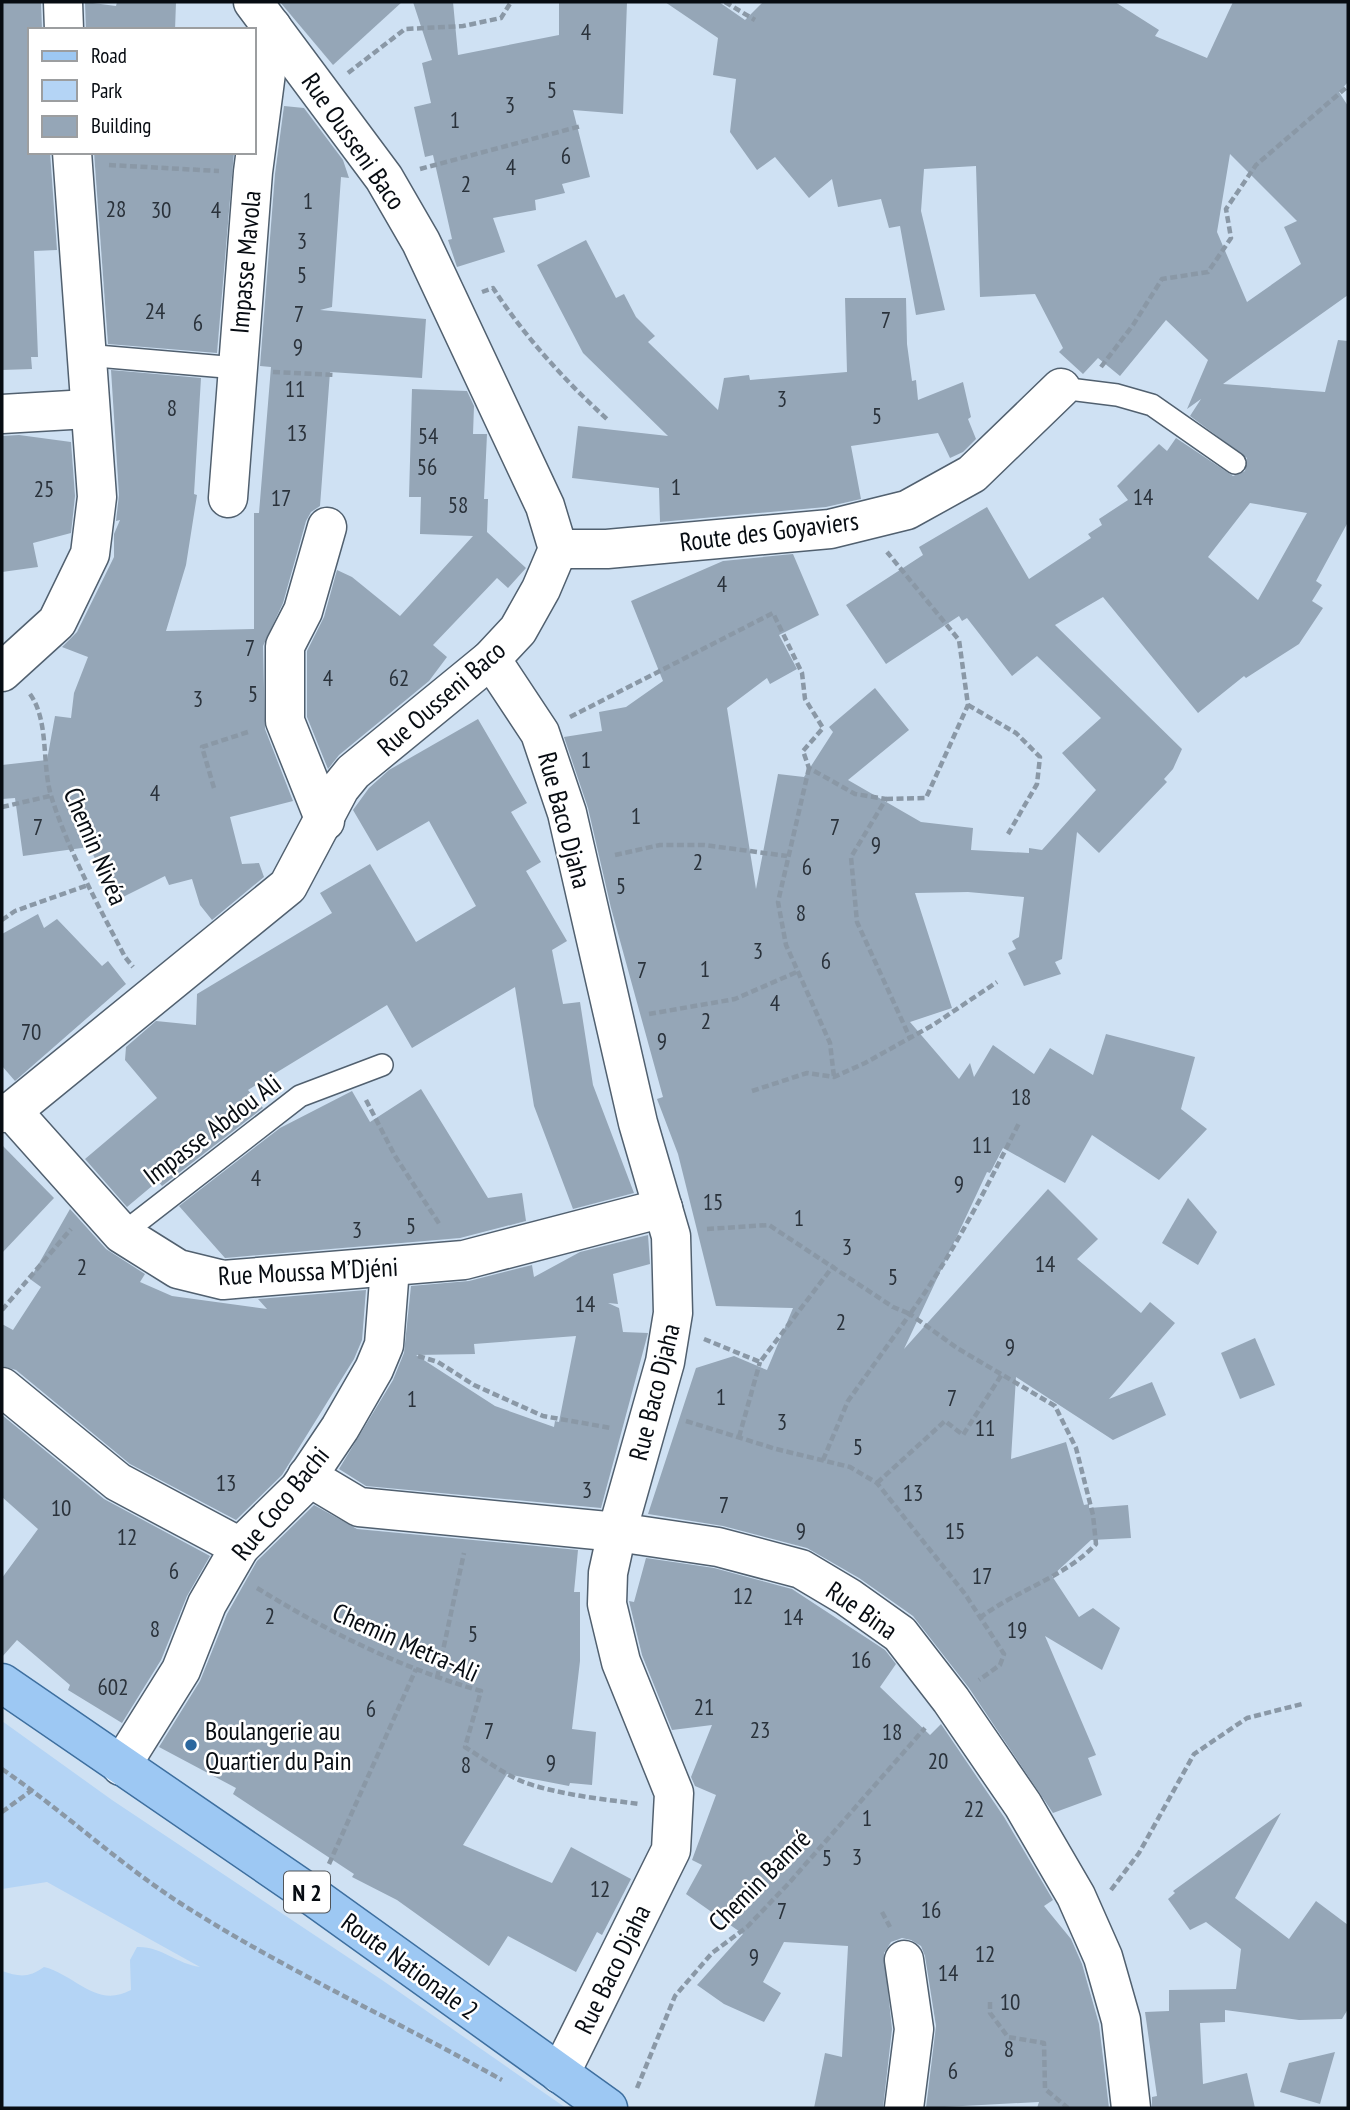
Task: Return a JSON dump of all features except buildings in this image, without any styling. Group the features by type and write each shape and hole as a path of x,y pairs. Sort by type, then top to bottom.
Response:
{"main road":[{"name":"Route Nationale 2","path":"2,1683 314,1897 560,2074 621,2102"}],"street":[{"path":"63,2 64,28"},
{"name":"Rue Ousseni Baco","path":"7,1112 288,886 325,821 340,788 354,772 491,659 518,630 541,589 558,549 545,506 421,242 384,178 263,15"},
{"name":"Impasse Mavola","path":"256,125 263,15"},
{"name":"Impasse Mavola","path":"228,498 254,154"},
{"path":"5,668 57,622 90,554 97,497 88,409 72,158"},
{"name":"Route des Goyaviers","path":"558,549 607,549 830,529 907,510 972,474 1072,389"},
{"path":"2,414 88,409"},
{"path":"325,821 285,721 285,646 303,611 327,527"},
{"name":"Rue Baco Djaha","path":"491,659 540,733 567,813 614,1019 667,1222 671,1326 617,1532 608,1573 607,1604 621,1662 674,1793 671,1850 560,2074"},
{"name":"Rue Moussa M’Djéni","path":"7,1112 122,1234 178,1269 223,1280 464,1260 667,1222"},
{"name":"Rue Coco Bachi","path":"121,1766 181,1670 207,1604 233,1558 299,1489 340,1428 384,1345 390,1268"},
{"path":"2,1387 118,1482 233,1558"},
{"name":"Rue Bina","path":"307,1476 359,1507 617,1532 718,1547 801,1569 900,1633 951,1700 1023,1805 1088,1922 1103,1957 1121,2020 1131,2108"},
{"path":"904,1960 914,2029 904,2108"}],"lane":[{"path":"85,355 237,370"},
{"path":"1072,389 1117,395 1152,405 1235,463"},
{"name":"Impasse Abdou Ali","path":"122,1234 300,1096 354,1078 382,1065"}],"path":[{"path":"325,95 362,61 405,29 463,26 500,18 511,2"},
{"path":"725,2 755,20"},
{"path":"1072,389 1133,325 1163,279 1208,272 1231,238 1226,209 1256,164 1348,86"},
{"path":"384,178 581,126"},
{"path":"72,158 253,172"},
{"path":"508,310 571,386 608,420"},
{"path":"237,370 335,374"},
{"path":"809,768 855,794 886,799 926,798 968,705 959,640 887,552 869,520"},
{"path":"540,733 772,613 802,673 805,699 823,728 803,751 809,768 778,902 786,945 830,1043 834,1077"},
{"name":"Chemin Nivéa","path":"5,668 39,707 50,796 72,853 125,957 156,994"},
{"path":"968,705 1016,733 1040,757 1037,784 1008,834"},
{"path":"214,788 202,747 285,721"},
{"path":"2,807 50,796"},
{"path":"886,799 851,858 857,922 910,1038"},
{"path":"579,864 660,845 704,845 787,856"},
{"path":"2,920 15,911 88,885"},
{"path":"614,1019 735,999 799,971"},
{"path":"752,1091 807,1073 834,1077 910,1038 997,982"},
{"path":"354,1078 395,1156 464,1260"},
{"path":"823,1460 848,1401 942,1269 974,1215 1019,1123"},
{"path":"2,1310 93,1205"},
{"path":"384,1345 438,1362 474,1385 543,1416 648,1422 739,1437 850,1467 877,1483 981,1617 1001,1602 1082,1559 1096,1544 1093,1515 1076,1448 1055,1406 957,1348 910,1314 893,1307 834,1265 769,1225 687,1231 667,1222"},
{"path":"739,1437 760,1362 834,1265"},
{"path":"671,1326 760,1362"},
{"path":"877,1483 912,1455 945,1421 963,1435 1002,1374"},
{"path":"437,1678 470,1517"},
{"name":"Chemin Metra-Ali","path":"233,1558 299,1614 364,1647 437,1678 481,1691 465,1747 508,1774 526,1783 573,1794 673,1810"},
{"name":"Chemin Bamré","path":"621,2102 675,1996 712,1953 747,1927 789,1883 951,1700 1000,1665 1004,1654 981,1617"},
{"path":"314,1897 416,1669"},
{"path":"1088,1922 1139,1853 1194,1754 1247,1718 1302,1704"},
{"path":"2,1769 124,1864 182,1904 368,2010 508,2084"},
{"path":"2,1811 32,1790"},
{"path":"990,2002 989,2013 1008,2037 1044,2043 1045,2089 1068,2108"}],"green space":[{"path":"2,1721 112,1800 382,1980 566,2108 2,2108 2,1971 24,1975 44,1967 86,1989 107,1996 131,1990 130,1960 137,1947 154,1949 200,1967 47,1882 2,1889"}],"place":[{"name":"Boulangerie au Quartier du Pain","path":"191,1745"}]}
